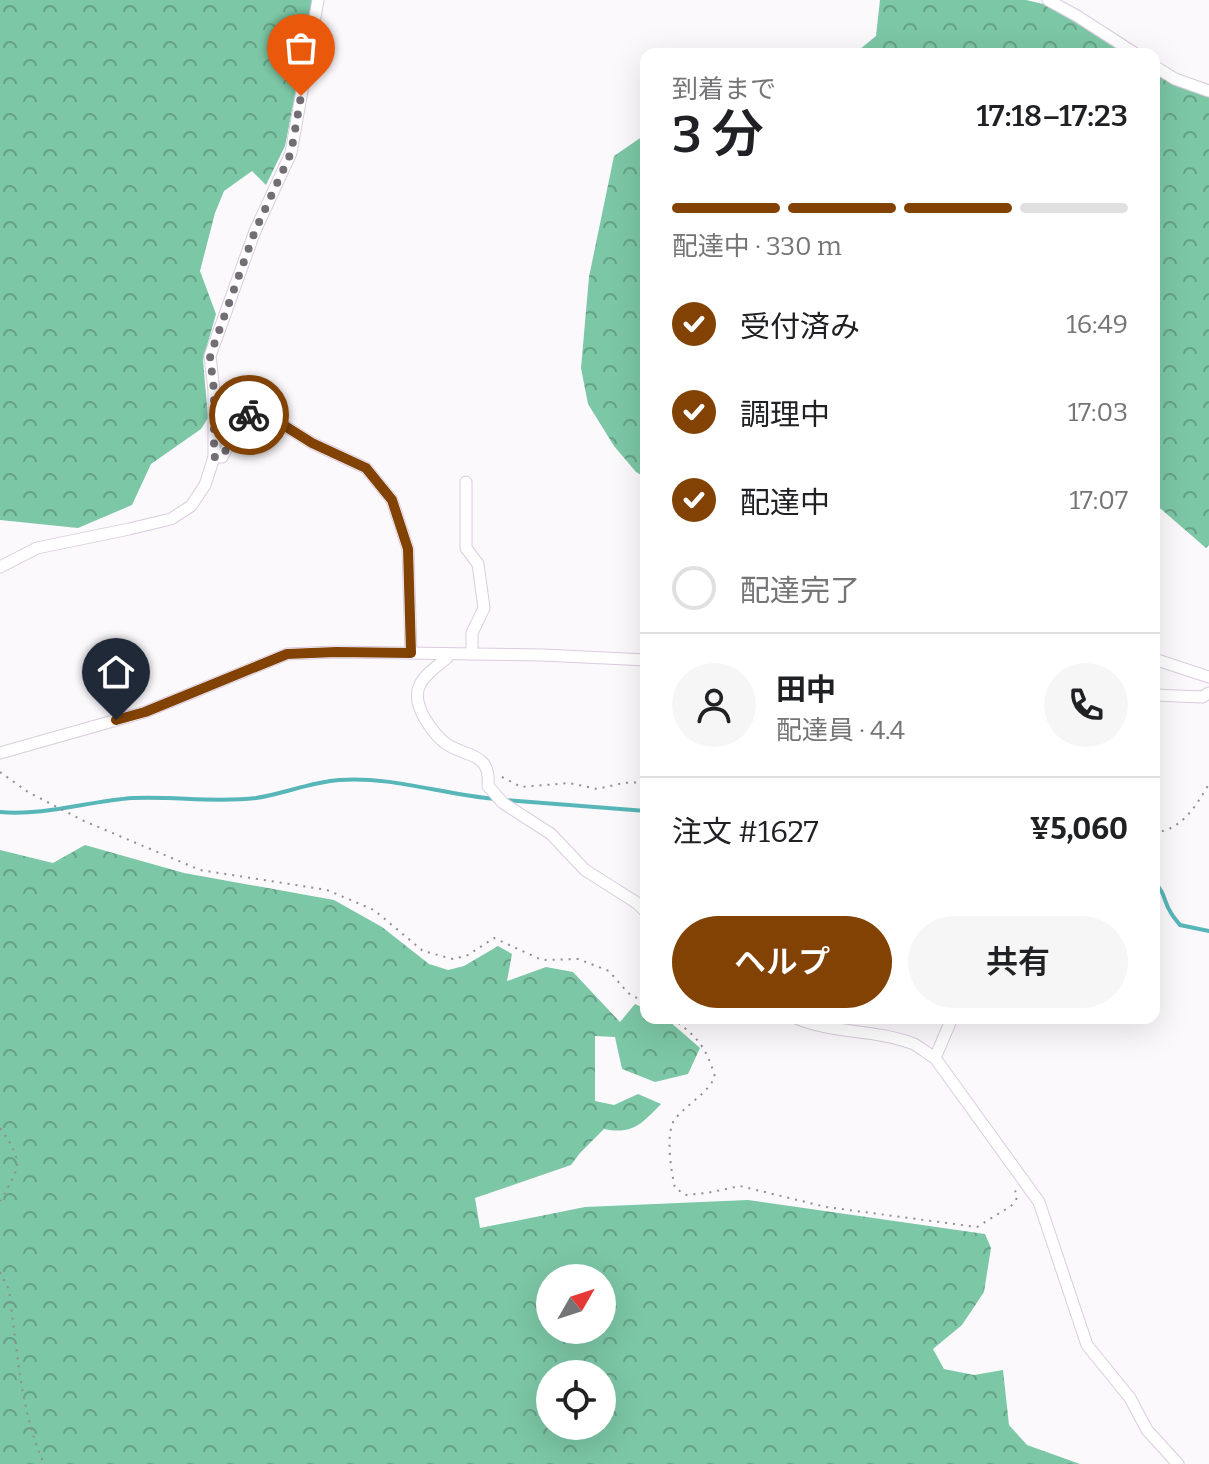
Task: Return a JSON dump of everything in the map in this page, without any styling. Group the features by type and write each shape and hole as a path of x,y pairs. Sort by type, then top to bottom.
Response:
{"street":[{"path":"0,567 37,548 171,519 191,506 205,485 214,457 214,391 210,356 255,231 291,153 318,0"},
{"path":"1048,0 1127,48"},
{"path":"1160,70 1175,79 1209,91"},
{"path":"214,457 222,457 242,421 251,413 277,421 312,443 366,468 392,500 408,549 411,653"},
{"path":"466,482 466,548 478,564 484,608 472,633 472,654"},
{"path":"0,753 145,712 287,654 472,654 640,660"},
{"path":"447,654 447,658 424,676 417,690 418,707 431,729 445,743 476,756 485,765 489,775 488,786 503,803 551,834 585,870 640,906"},
{"path":"1160,661 1209,677"},
{"path":"1160,695 1202,697 1209,693"},
{"path":"809,1024 889,1036 917,1045 935,1058 1039,1202 1087,1345 1130,1398 1147,1430 1178,1464"},
{"path":"935,1058 949,1024"}],"path":[{"path":"0,772 28,792 84,821 200,870 327,890 374,910 423,951 453,959 468,955 494,938 542,960 578,959 609,971 628,993 640,1000"},
{"path":"489,775 498,775 521,787 569,783 597,789 640,782"},
{"path":"1160,831 1178,825 1192,813 1209,784"},
{"path":"679,1024 697,1039 709,1057 715,1077 710,1087 673,1121 670,1139 672,1172 675,1188 686,1195 740,1186 826,1207 977,1227 1011,1206 1017,1198 1011,1177 1015,1170"},
{"path":"0,1128 16,1152 18,1166 0,1201"},
{"path":"0,1272 9,1290 26,1408 44,1464"}],"green space":[{"path":"0,0 314,0 285,146 266,185 252,171 224,191 200,271 216,314 203,360 208,418 201,429 151,464 132,505 78,528 0,520"},
{"path":"880,0 1026,0 1056,7 1120,48 861,48 876,36"},
{"path":"1160,73 1209,96 1209,545 1206,548 1160,508"},
{"path":"640,138 640,474 614,446 588,404 581,368 589,277 614,156"},
{"path":"85,845 184,873 334,900 382,927 429,964 448,970 464,966 498,946 512,954 507,981 546,967 573,972 620,1022 635,1004 640,1006 640,1024 672,1024 700,1048 688,1074 655,1082 622,1069 615,1037 595,1036 595,1101 614,1105 638,1094 661,1104 637,1126 623,1130 604,1129 571,1165 475,1198 480,1228 585,1207 748,1200 985,1234 991,1248 984,1292 962,1325 933,1349 944,1369 974,1375 1003,1370 1009,1425 1027,1445 1080,1464 0,1464 0,850 53,863"}],"waterway":[{"path":"0,812 34,812 133,798 256,798 339,780 398,783 496,799"},
{"path":"505,800 640,811"},
{"path":"1160,889 1168,909 1180,925 1209,931"}],"way so far":[{"path":"249,415 242,421 222,457 214,457 214,391 210,356 255,231 291,153 301,96"}],"route":[{"path":"116,720 145,712 287,654 411,653 408,549 392,500 366,468 312,443 277,421 261,414 249,415"}]}
